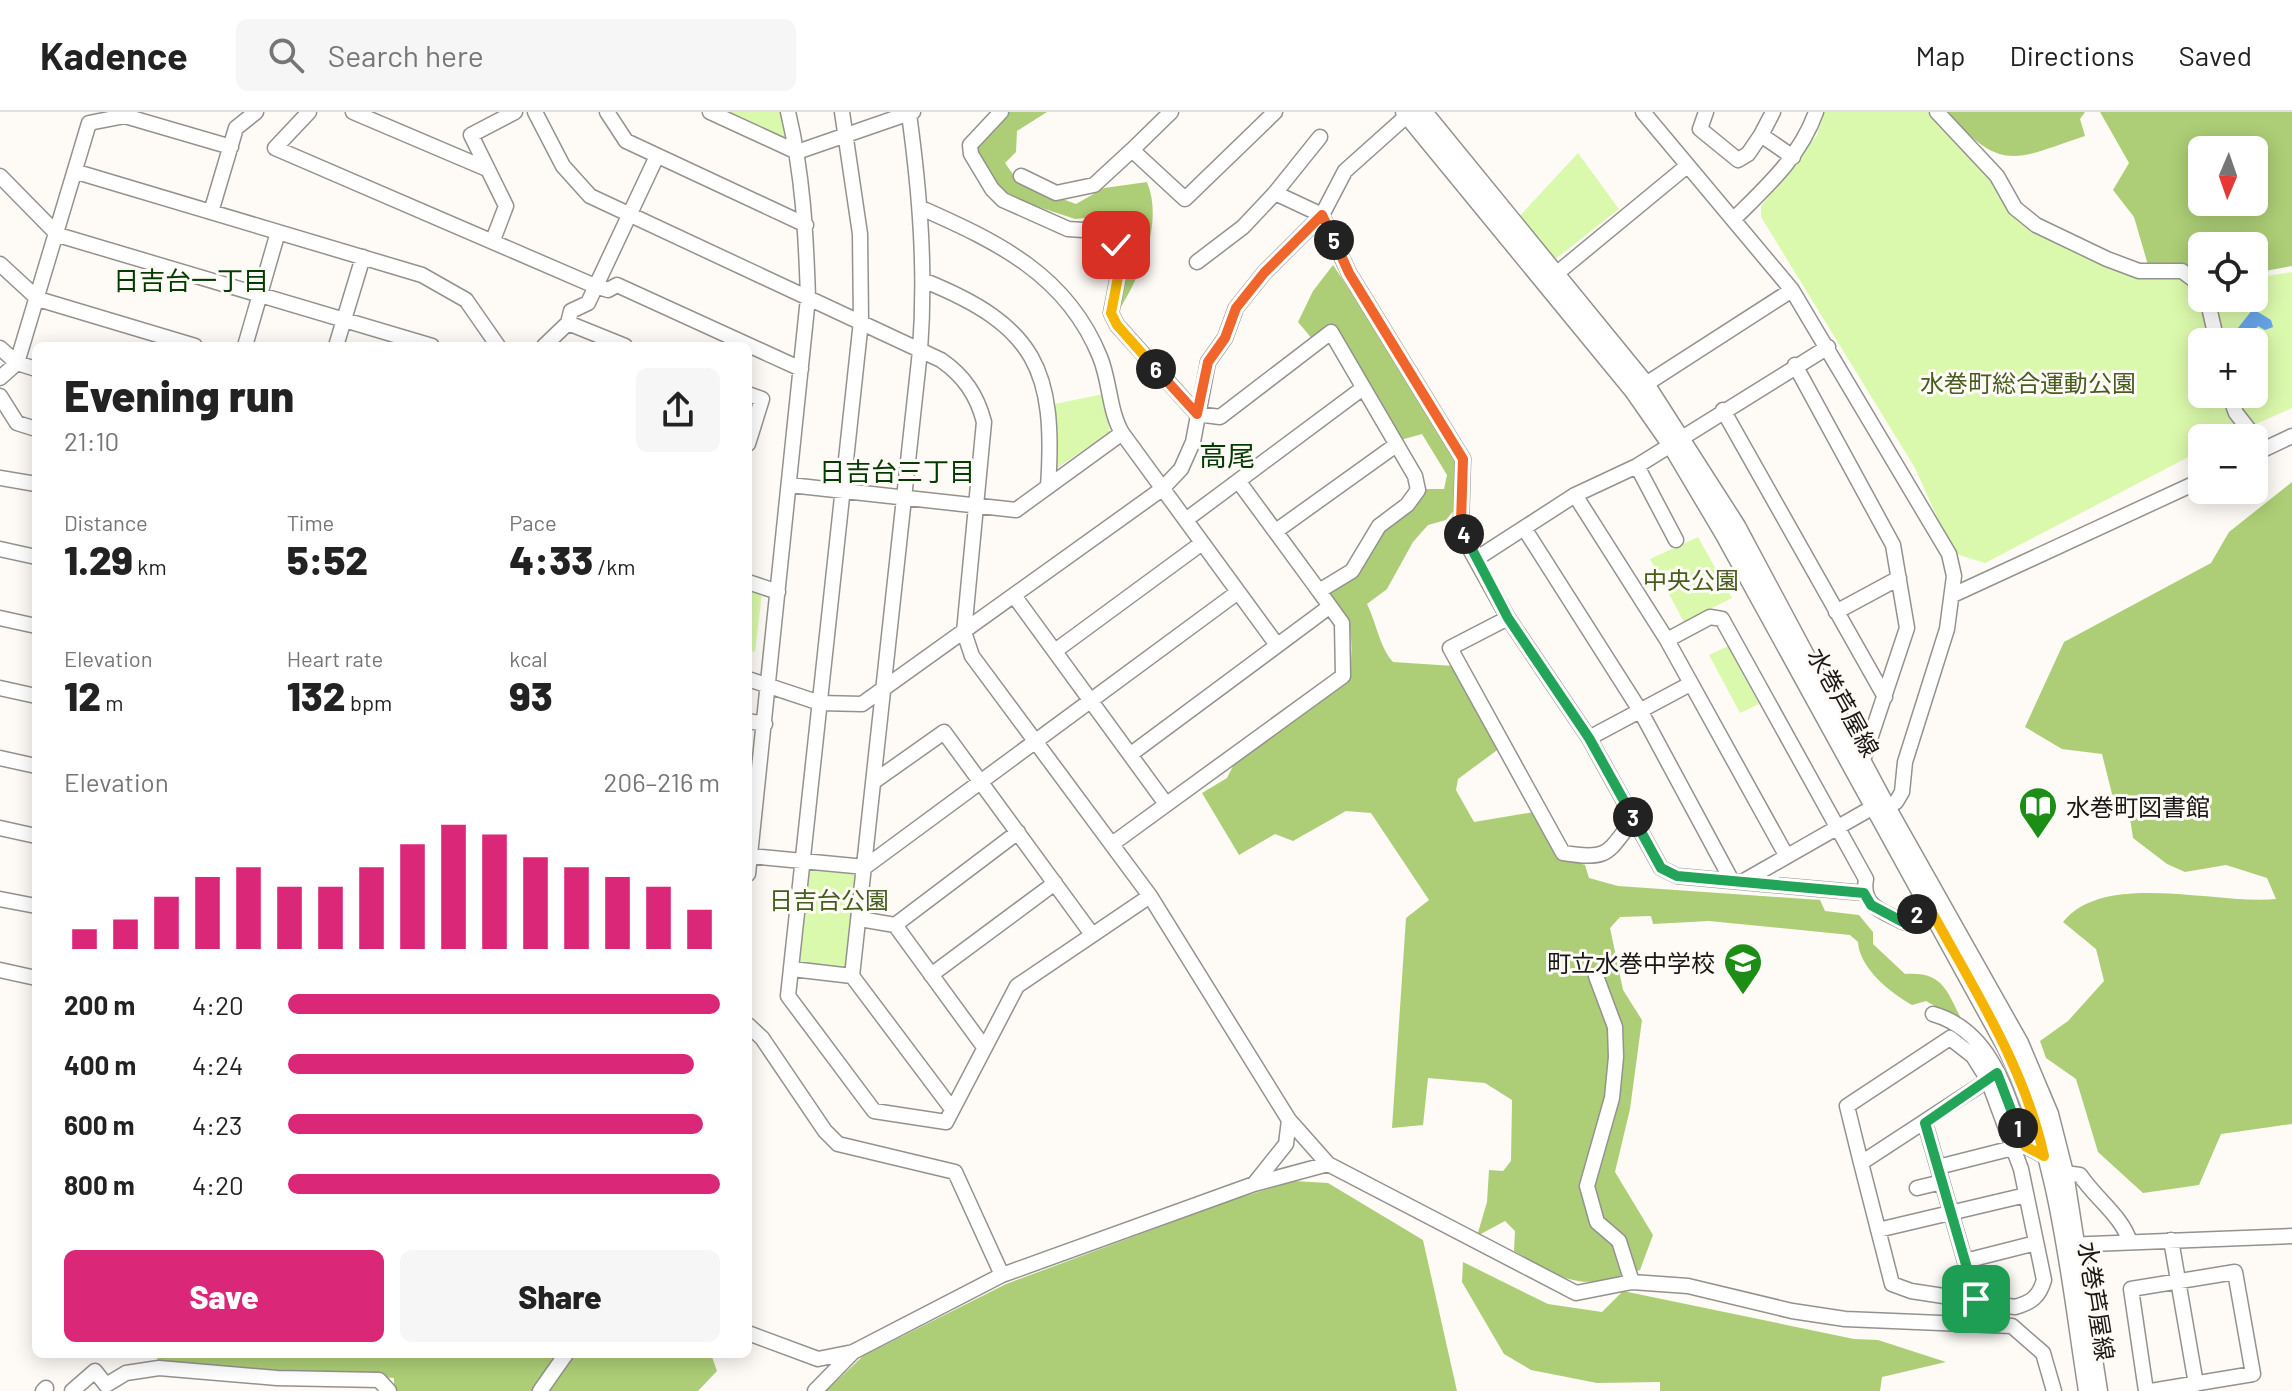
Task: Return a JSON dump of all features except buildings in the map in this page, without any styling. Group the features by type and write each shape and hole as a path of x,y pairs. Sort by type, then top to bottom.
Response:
{"main road":[{"name":"水巻芦屋線","path":"1411,113 1556,274 1646,384 1881,807 2020,1043 2050,1114 2065,1173 2087,1391"},
{"name":"水巻芦屋線","path":"1411,113 1675,440 1737,526 1863,760 1881,807 1929,907 2021,1078 2070,1244 2099,1391"}],"street":[{"path":"211,212 236,128 256,112"},
{"path":"309,112 275,148 595,286 608,290 617,285 742,342"},
{"path":"353,112 487,169"},
{"path":"493,240 506,206 471,135 515,112"},
{"path":"535,112 563,166 590,196 861,321 953,368 978,401 984,434 964,632 972,656 1150,896 1289,1120 1328,1164 1576,1293 1632,1282 1688,1286 1777,1308 1845,1319 2012,1326 2043,1353 2054,1391"},
{"path":"607,112 626,141 806,225"},
{"path":"710,112 797,152 911,113 925,281 876,780 852,976 952,1109"},
{"path":"752,838 808,298 806,225 797,152 788,112"},
{"path":"842,112 860,234 861,321 788,996 874,1111 946,1122 1017,986 1091,933 1150,896"},
{"path":"1001,112 970,145 971,154 992,189 1003,200 1068,229 1114,232 1119,272 1111,313 1117,325 1197,414 1220,417 1331,332 1415,476 1418,490 1407,505 1379,526 1352,571 1319,591"},
{"path":"1132,150 1185,199 1275,112"},
{"path":"1643,112 1792,290 1937,529 1949,554 1954,576 1947,629 1905,762 1902,792 1896,802 1837,828 1737,881"},
{"path":"1706,112 1700,129 1738,160 1748,154 1773,112"},
{"path":"1734,219 1793,157 1806,139 1816,112"},
{"path":"1937,112 1997,176 2015,208 2036,225 2139,271 2182,271 2188,276"},
{"path":"1021,176 1056,193 1094,185 1169,113"},
{"path":"752,680 820,703 862,704 1162,489 1181,469 1193,442 1208,362 1225,338 1236,308 1264,273 1322,215 1345,171 1411,113"},
{"path":"0,378 17,363 77,172 89,123 125,116 231,147"},
{"path":"1761,135 1793,157"},
{"path":"1197,262 1243,227 1320,137"},
{"path":"548,342 568,323 571,311 588,303 627,214 657,156"},
{"path":"1556,274 1687,166"},
{"path":"77,172 363,257 447,286 466,300 495,342"},
{"path":"0,176 58,235 418,342"},
{"path":"1275,193 1322,215 1349,273 1463,459 1461,522 1476,559 1508,618 1589,738 1661,868 1677,876 1864,893"},
{"path":"921,208 1007,248 1060,291 1094,342 1111,388 1115,421 1122,433 1277,645"},
{"path":"246,342 278,232"},
{"path":"337,342 363,257"},
{"path":"0,264 38,299 182,342"},
{"path":"925,281 966,297 997,316 1037,365 1049,408 1048,487"},
{"path":"1646,384 1792,290"},
{"path":"568,323 615,342"},
{"path":"752,347 801,369"},
{"path":"1476,559 1575,495 1637,466 1828,347"},
{"path":"0,348 17,363 32,368"},
{"path":"1795,365 1893,545 1899,578 1907,628 1863,760"},
{"path":"1187,519 1363,388"},
{"path":"752,395 762,399 752,431"},
{"path":"0,396 17,423 32,428"},
{"path":"1723,410 1885,697"},
{"path":"790,485 1016,510 1122,433"},
{"path":"2268,448 2292,436"},
{"path":"1276,531 1396,445"},
{"path":"1637,466 1676,540"},
{"path":"0,478 32,483"},
{"path":"1112,844 1343,676 1345,635 1342,623 1239,482"},
{"path":"1953,595 1979,587 2188,487"},
{"path":"1575,495 1667,640 1786,855"},
{"path":"1524,528 1641,712 1737,881"},
{"path":"1055,651 1202,543"},
{"path":"0,549 32,556"},
{"path":"1836,612 1899,578"},
{"path":"752,583 778,592"},
{"path":"752,856 865,867 1238,592"},
{"path":"1015,597 1166,804"},
{"path":"1131,754 1329,607"},
{"path":"1667,640 1710,617 1722,619 1866,879 1864,893 1871,905 1903,922 1929,907"},
{"path":"0,618 32,625"},
{"path":"1508,618 1450,648 1563,853 1596,858 1606,854 1634,819"},
{"path":"1589,738 1690,684"},
{"path":"0,688 32,695"},
{"path":"752,722 765,724"},
{"path":"876,780 944,732 1091,933"},
{"path":"0,758 32,765"},
{"path":"0,828 32,835"},
{"path":"895,925 1018,832"},
{"path":"931,975 1055,883"},
{"path":"0,899 32,905"},
{"path":"860,919 895,925 984,1047"},
{"path":"792,969 852,976"},
{"path":"0,970 32,977"},
{"path":"1596,976 1615,1027 1616,1057 1612,1098 1587,1186 1597,1222 1619,1241 1632,1282"},
{"path":"1933,1014 1953,1020 1969,1031 1984,1048 1992,1077 2013,1148 2026,1195 2044,1280 2041,1292 2030,1302 2015,1307 1911,1291 1892,1284 1847,1106 1950,1038 1973,1056 1992,1077 2025,1146 2065,1173 2080,1175 2094,1195 2123,1223 2130,1242"},
{"path":"752,1029 762,1038 825,1131 838,1144 955,1172 1002,1275"},
{"path":"1861,1163 1992,1077"},
{"path":"1254,1184 1286,1144 1289,1120"},
{"path":"1925,1123 1976,1299"},
{"path":"1917,1188 1940,1174 2013,1148"},
{"path":"752,1334 818,1359 853,1352 1002,1275 1254,1184 1328,1164"},
{"path":"1878,1230 2026,1195"},
{"path":"2070,1244 2292,1236"},
{"path":"2171,1240 2196,1384"},
{"path":"1965,1261 2036,1243"},
{"path":"2235,1272 2253,1374 2196,1384 2148,1391 2131,1289 2235,1272"},
{"path":"815,1391 853,1352"},
{"path":"540,1391 563,1358"},
{"path":"72,1391 95,1371 106,1385 126,1373 159,1368 277,1378 379,1380 389,1391"}],"green space":[{"path":"729,112 780,112 786,139"},
{"path":"1006,112 1047,112 1017,131 1016,152 1005,163 1019,183 1076,204 1104,188 1147,182 1152,198 1151,232 1141,266 1118,312 1131,251 1130,214 1075,219 1005,196 975,150 977,143"},
{"name":"水巻町総合運動公園","path":"1824,112 1928,112 1990,179 2008,211 2031,232 2138,279 2181,278 2188,281 2188,312 2268,312 2268,276 2292,272 2292,408 2256,424 2188,424 2188,457 1985,563 1953,553 1915,468 1761,217 1761,206 1817,135"},
{"path":"1948,112 2085,112 2080,119 2085,136 2042,151 2010,156 1982,145"},
{"path":"2100,112 2292,112 2292,266 2268,270 2268,232 2188,232 2188,277 2148,265 2134,217 2113,190 2129,163"},
{"path":"1578,153 1619,209 1548,265 1515,221"},
{"path":"1333,265 1445,432 1460,461 1456,508 1446,520 1428,525 1413,542 1387,589 1367,604 1381,642 1393,662 1454,666 1500,748 1458,779 1456,790 1474,822 1534,812 1560,856 1585,865 1589,878 1618,886 1820,900 1825,911 1859,915 1873,932 1873,944 1905,974 1928,976 1943,986 1963,1022 1926,1001 1912,1005 1894,994 1870,970 1858,942 1850,935 1709,921 1653,924 1651,916 1620,917 1610,928 1623,990 1642,1020 1630,1109 1615,1172 1653,1235 1640,1270 1619,1277 1588,1282 1548,1270 1514,1251 1515,1231 1505,1221 1477,1236 1487,1202 1489,1170 1503,1171 1511,1161 1512,1100 1485,1083 1428,1078 1423,1125 1392,1128 1406,918 1429,900 1371,813 1346,811 1293,841 1275,834 1239,855 1202,793 1227,778 1235,762 1350,680 1348,625 1329,594 1354,574 1383,528 1422,489 1444,489 1447,475 1422,434 1397,441 1335,326 1313,340 1298,322 1313,291"},
{"path":"1103,394 1110,432 1057,468 1055,404"},
{"path":"2292,482 2292,1124 2221,1134 2199,1185 2143,1193 2098,1152 2076,1079 2046,1058 2040,1041 2068,1021 2104,981 2096,949 2063,922 2082,906 2105,897 2133,893 2276,899 2267,878 2226,865 2185,872 2167,864 2133,838 2130,818 2112,794 2102,754 2062,749 2025,727 2064,642 2211,563 2229,532"},
{"name":"中央公園","path":"1698,537 1732,598 1684,622 1650,559"},
{"path":"752,590 762,593 755,652 752,651"},
{"path":"1728,646 1759,704 1740,713 1709,655"},
{"name":"日吉台公園","path":"807,869 857,875 845,967 800,963"},
{"path":"1294,1181 1328,1183 1423,1240 1457,1391 826,1391 863,1356 1006,1284 1232,1200"},
{"path":"1463,1262 1548,1304 1602,1312 1623,1291 1854,1339 1878,1340 1946,1362 1882,1377 1880,1391 1660,1391 1660,1382 1597,1383 1531,1370 1504,1354 1462,1282"},
{"path":"157,1358 712,1358 717,1371 698,1391 394,1391 394,1378 160,1364"}],"water":[{"path":"2251,312 2258,312 2271,320 2273,327 2268,329 2258,326 2238,328"}],"place":[{"name":"水巻町図書館","path":"2038,840"},
{"name":"町立水巻中学校","path":"1743,996"}],"district":[{"name":"日吉台一丁目","path":"191,279"},
{"name":"高尾","path":"1227,455"},
{"name":"日吉台三丁目","path":"897,470"}],"route":[{"path":"1116,245 1119,272 1113,289 1111,313 1117,325 1197,414 1208,362 1225,338 1236,308 1264,273 1322,215 1349,273 1455,441 1463,459 1461,522 1467,544 1508,618 1589,738 1661,868 1677,876 1864,893 1871,905 1903,922 1929,907 2021,1078 2036,1117 2044,1156 2025,1146 1997,1073 1925,1123 1976,1299"}]}
